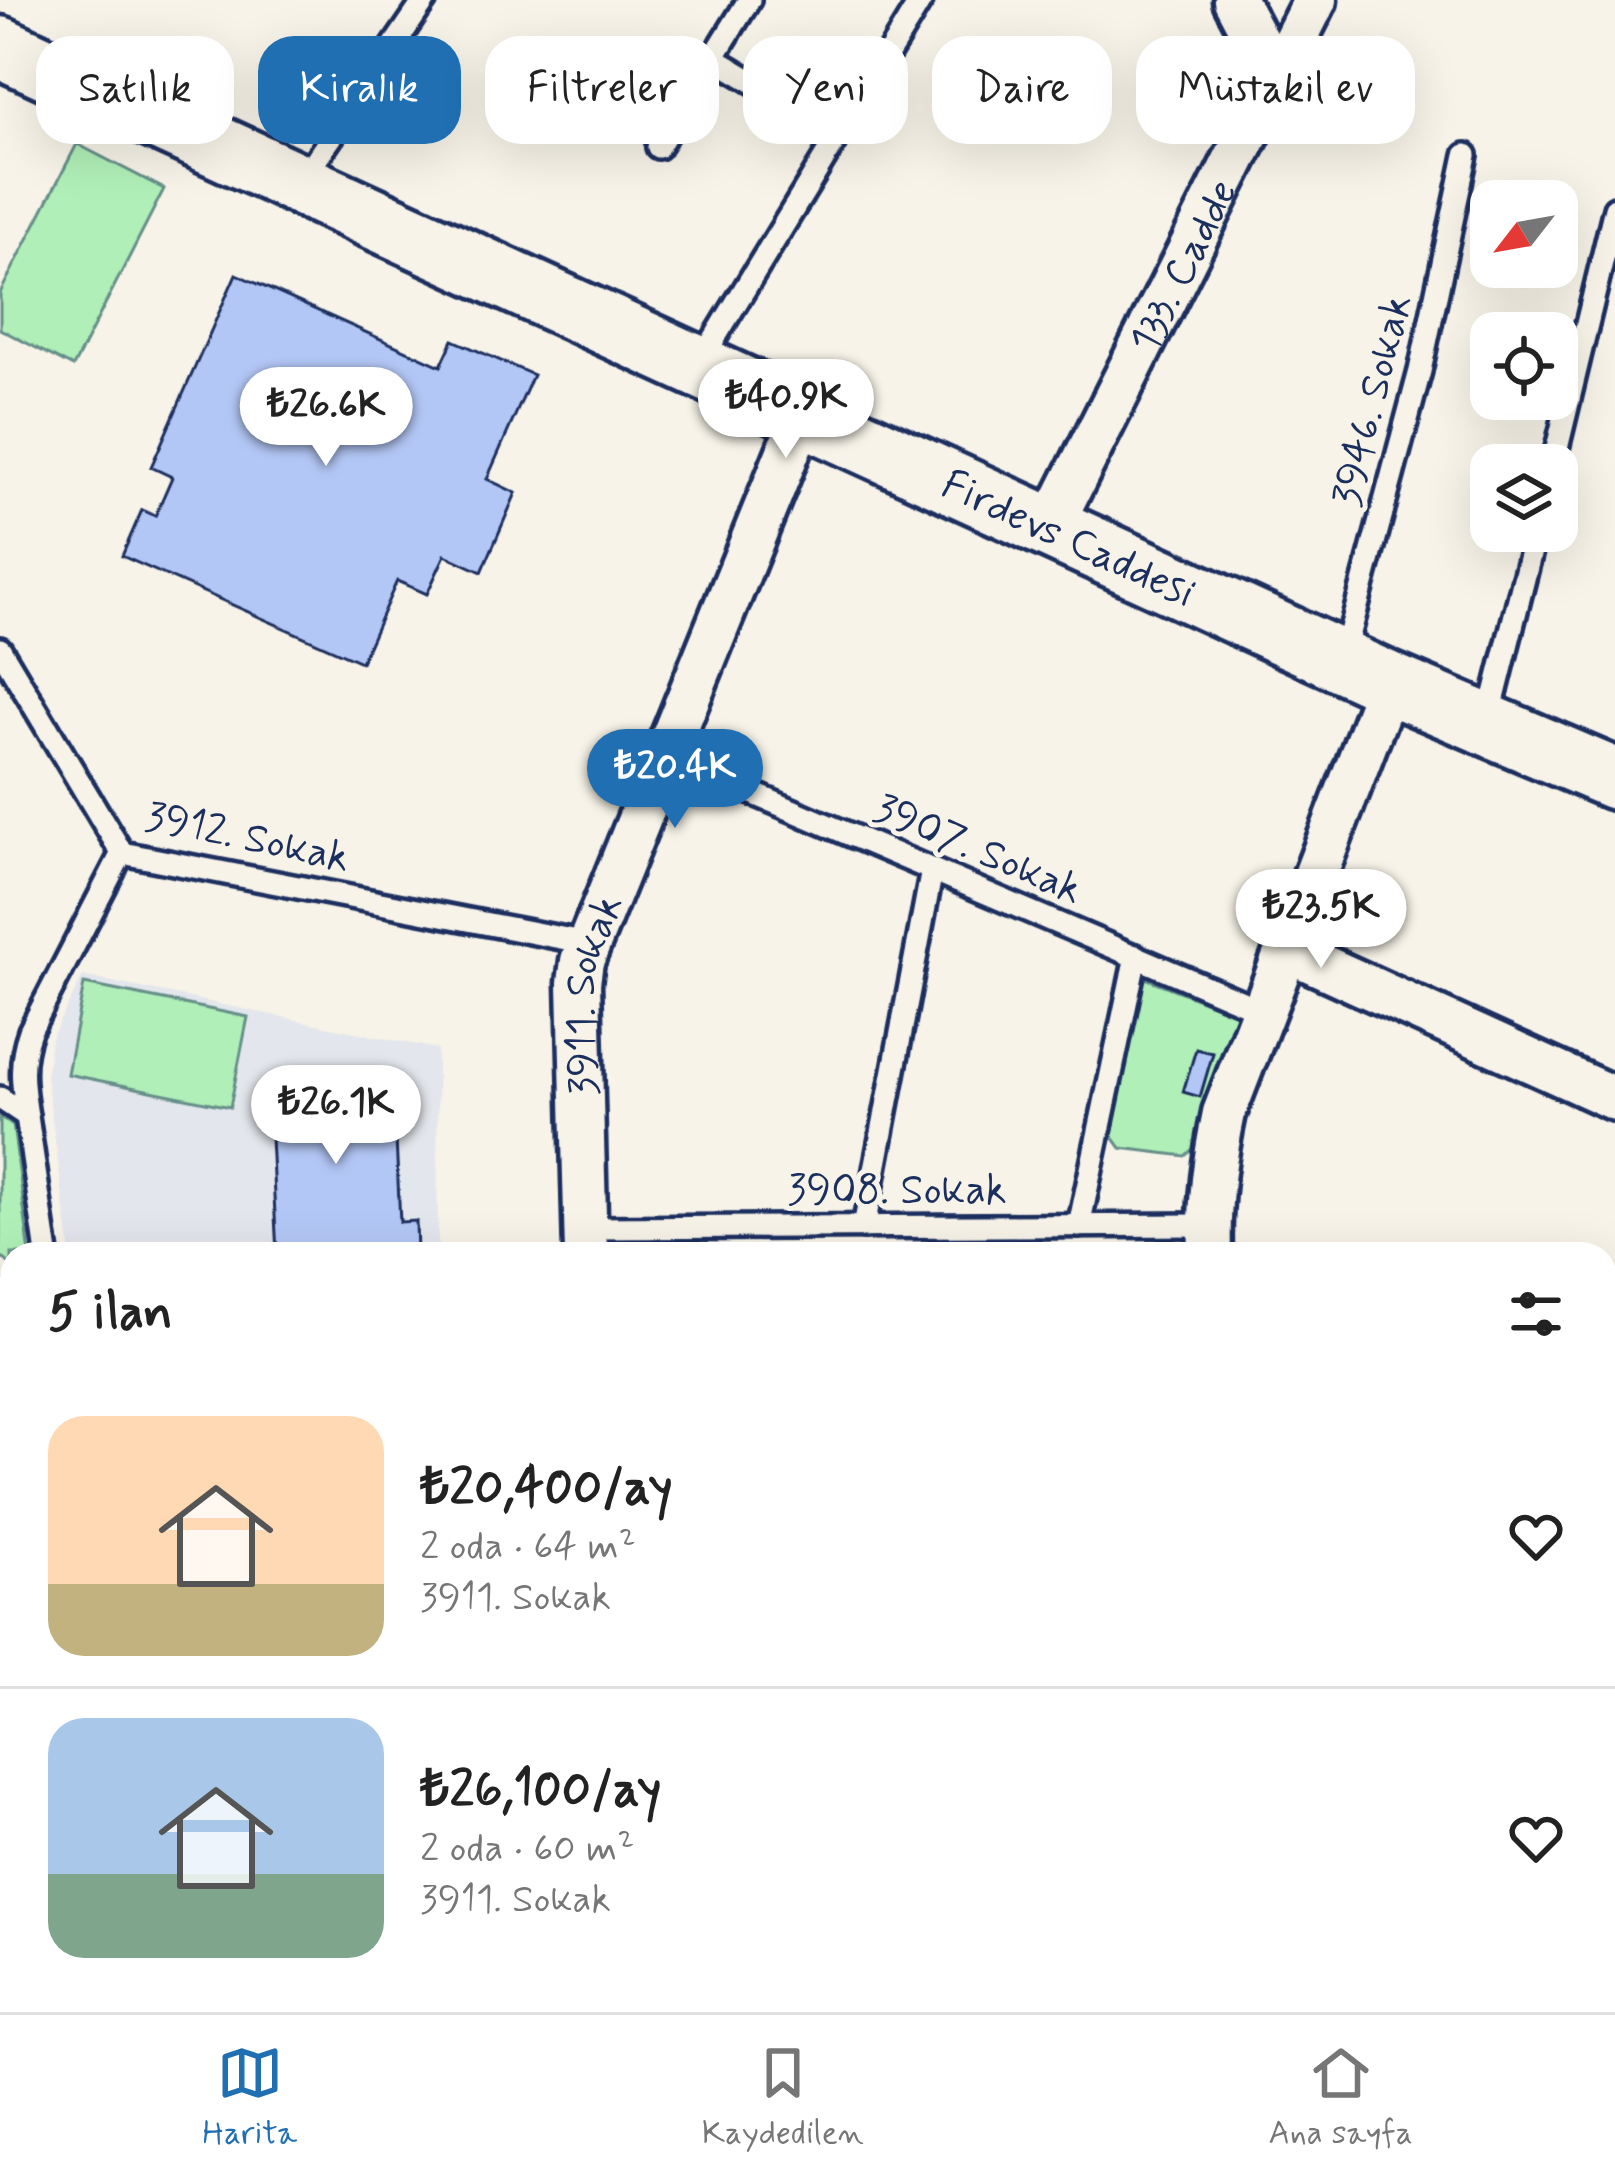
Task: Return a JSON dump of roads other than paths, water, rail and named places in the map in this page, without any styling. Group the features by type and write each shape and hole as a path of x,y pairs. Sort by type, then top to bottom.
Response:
{"street":[{"path":"1234,0 1253,36"},
{"name":"133. Cadde","path":"1297,36 1315,0"},
{"name":"Firdevs Caddesi","path":"0,47 1365,673 1612,771"},
{"name":"133. Cadde","path":"1050,528 1243,144"},
{"name":"3911. Sokak","path":"586,1241 580,983 587,943 802,415"},
{"path":"1209,1240 1213,1167 1224,1113 1287,950 1365,673"},
{"path":"1287,950 1615,1099"}],"lane":[{"path":"299,184 425,0"},
{"path":"719,48 749,0"},
{"path":"899,36 921,0"},
{"path":"697,367 833,144"},
{"name":"3946. Sokak","path":"1365,673 1420,371 1466,155"},
{"path":"1559,444 1610,255 1615,208"},
{"path":"1487,725 1531,552"},
{"name":"3912. Sokak","path":"0,649 122,853 587,943"},
{"name":"3907. Sokak","path":"663,755 1263,1011"},
{"path":"45,1242 20,1075 22,1053 122,853"},
{"path":"864,1227 932,870"},
{"path":"1078,1226 1136,956"},
{"path":"0,1098 26,1116"},
{"name":"3908. Sokak","path":"586,1241 864,1227 1078,1226 1209,1240"}]}
